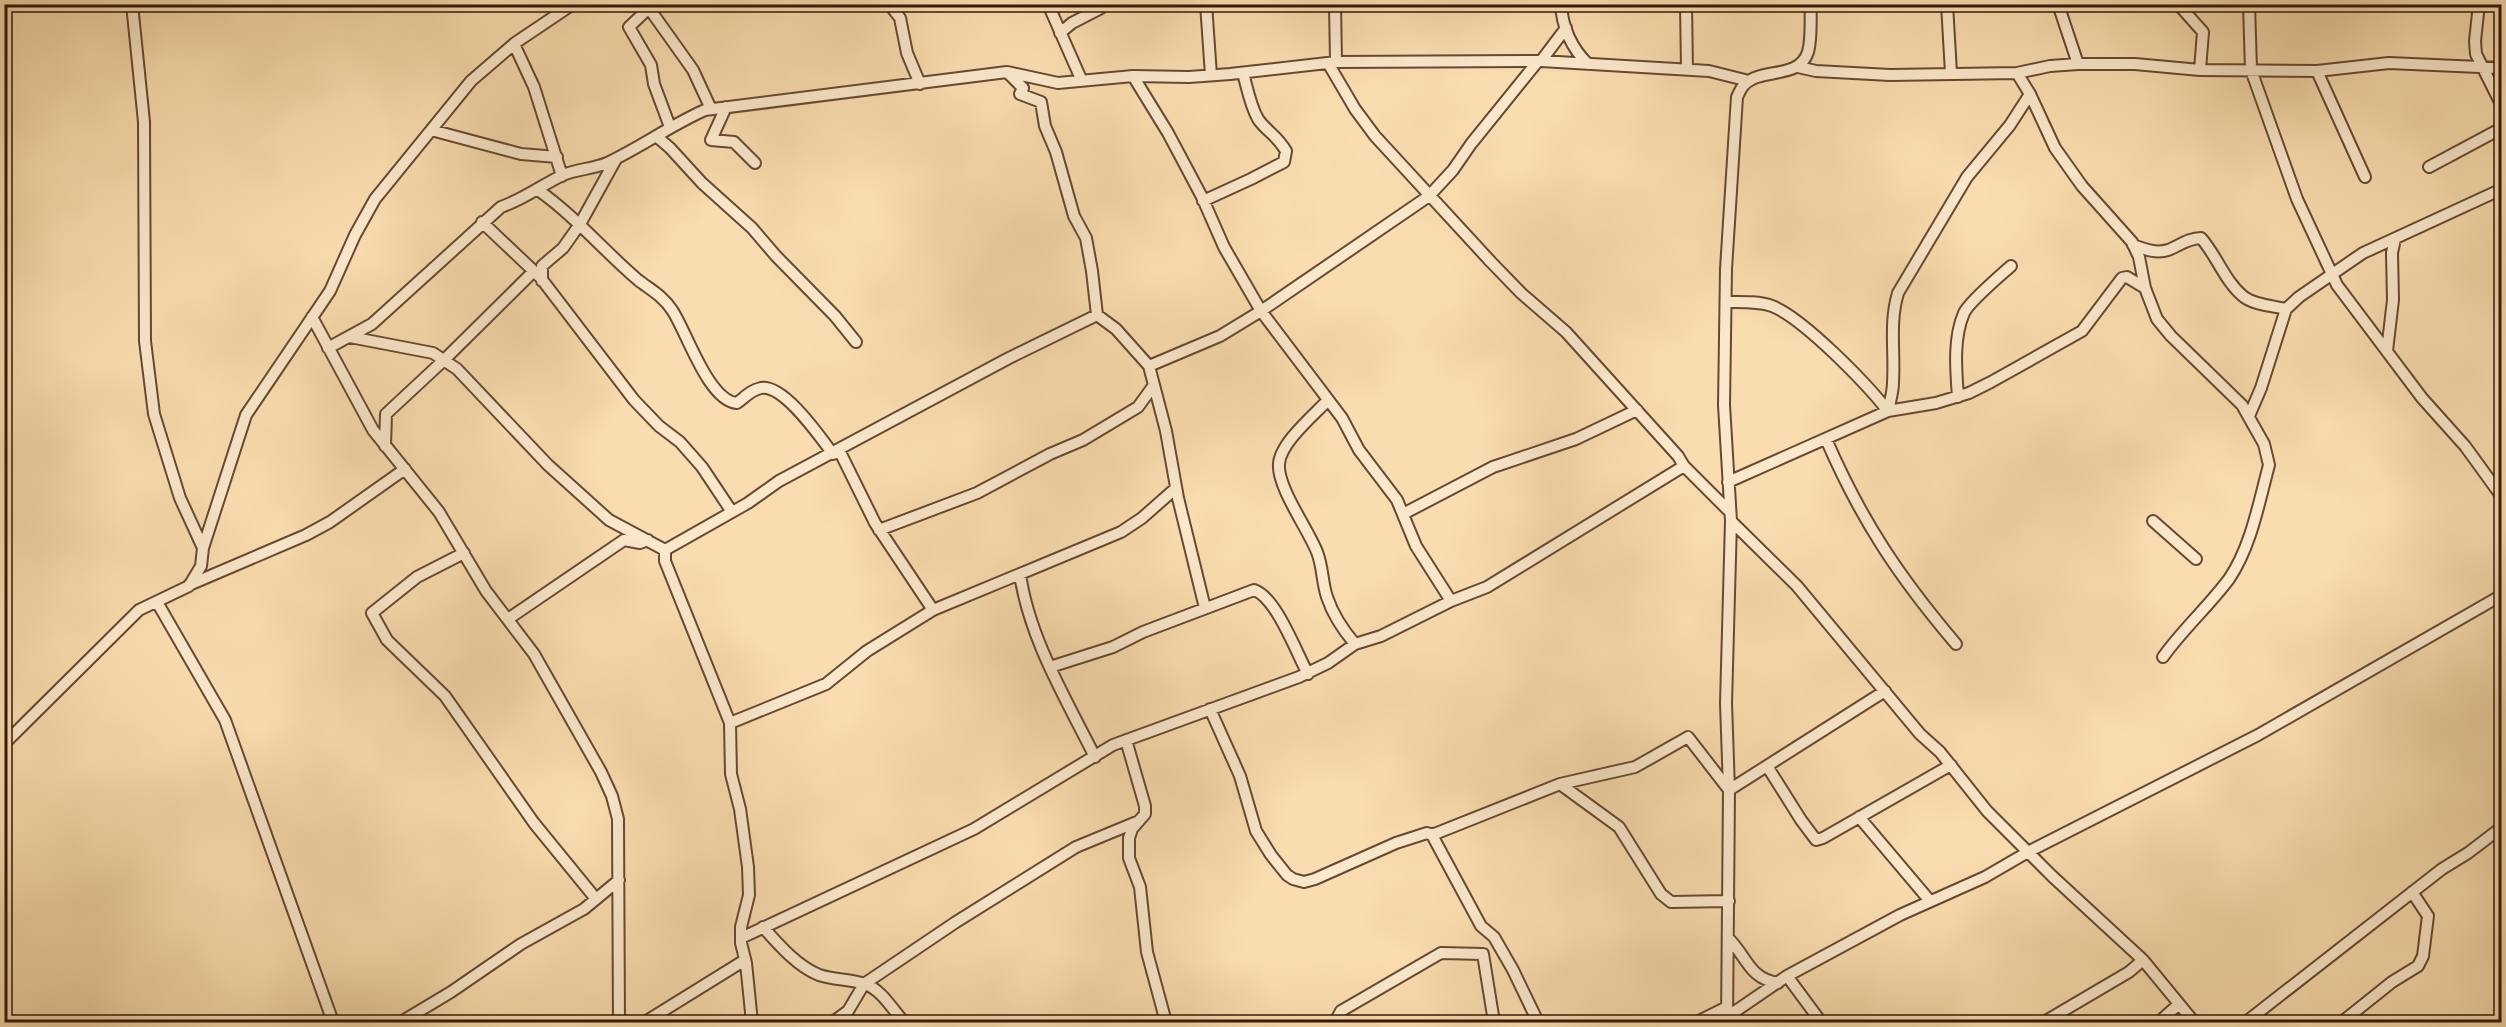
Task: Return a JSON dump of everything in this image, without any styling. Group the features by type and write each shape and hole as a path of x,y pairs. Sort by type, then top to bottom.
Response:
{"street":[{"path":"132,4 144,122 145,341 154,414 180,498 203,548"},
{"path":"189,586 201,566 203,548 246,415 330,291 355,235 375,200 471,81 514,44 573,4"},
{"path":"889,4 900,18 907,53 920,84"},
{"path":"1048,4 1081,80"},
{"path":"1060,33 1072,23 1101,8 1103,4"},
{"path":"1206,4 1211,75"},
{"path":"1335,4 1332,63 1355,109 1375,136 1521,293 1566,332 1678,456 1684,466 1797,586 1920,734 1951,765 1988,811 2028,852 2143,960 2194,1023"},
{"path":"1561,4 1566,28 1574,48 1588,64"},
{"path":"1686,4 1687,70"},
{"path":"1798,67 1809,50 1811,4"},
{"path":"1947,4 1951,73"},
{"path":"2058,4 2062,24 2078,64"},
{"path":"2178,4 2203,32 2200,70"},
{"path":"2249,4 2251,70 2297,199 2337,285 2422,398 2486,473 2502,497"},
{"path":"2479,4 2476,54 2502,106"},
{"path":"670,127 654,84 651,66 629,27 647,6 693,70 711,109"},
{"path":"1149,366 1220,336 1261,311 1429,196 1453,170 1566,28"},
{"path":"514,44 534,87 562,176"},
{"path":"328,348 372,324 501,207 524,199 562,176 604,164 705,110 1007,72 1058,83 1133,76 1243,73 1332,63 1540,61 1709,71 1749,81"},
{"path":"1727,1015 1729,790 1726,703 1730,516 1724,405 1726,302 1737,97 1744,85 1749,81 1798,67 1816,71 1890,75 2017,73 2078,64 2135,64 2200,70 2317,71 2389,63 2502,68"},
{"path":"2317,71 2365,177"},
{"path":"1007,72 1023,88 1020,94 1023,97 1041,102 1045,126 1056,152 1074,216 1086,238 1097,315 1116,329 1149,366 1166,431 1176,488 1205,608"},
{"path":"1203,201 1284,162 1286,152 1279,138 1259,120 1253,109 1243,73"},
{"path":"2017,73 2030,94 2055,148 2082,186 2133,245 2139,257 2145,288 2157,319 2170,336 2242,405 2264,444 2269,465 2244,550 2229,578 2205,610 2163,657"},
{"path":"1133,76 1167,133 1224,247 1261,311 1342,418 1359,450 1397,500 1416,546 1451,602"},
{"path":"1888,411 1893,386 1894,305 1898,293 1967,177 2010,125 2030,94"},
{"path":"726,107 711,140 734,142 755,163"},
{"path":"2429,167 2502,129"},
{"path":"431,130 521,154 557,158"},
{"path":"656,136 702,183 752,228 835,316 856,342"},
{"path":"541,281 542,266 563,248 580,224 616,158"},
{"path":"2249,416 2261,388 2286,309 2299,297 2363,253 2502,189"},
{"path":"538,190 560,205 639,280 658,292 673,311 689,347 712,384 729,400 737,403 750,392 761,388 773,389 802,414 836,452 879,530 933,610"},
{"path":"482,222 534,272 634,400 659,426 680,442 702,467 732,512"},
{"path":"2133,245 2156,252 2166,251 2194,238 2201,238 2229,280 2244,297 2286,309"},
{"path":"2387,351 2393,300 2392,253 2395,239"},
{"path":"1958,397 1955,366 1964,312 2011,266"},
{"path":"385,446 386,414 534,272"},
{"path":"1728,482 1888,411 1958,397 1991,382 2073,338 2088,325 2122,278 2127,277 2145,288"},
{"path":"1726,302 1760,303 1780,310 1830,350 1873,391 1888,411"},
{"path":"665,549 732,512 779,481 1009,358 1097,315"},
{"path":"312,317 373,430 439,512 486,591 534,654 608,788 618,819 620,1023"},
{"path":"350,337 433,353 444,360 457,369 548,465 609,520 665,549"},
{"path":"879,530 977,493 1050,454 1083,440 1138,407 1154,385"},
{"path":"1329,400 1292,438 1278,464 1280,478 1317,552 1323,571 1326,595 1341,626 1355,644"},
{"path":"1404,514 1493,467 1576,439 1637,410"},
{"path":"1826,439 1849,492 1869,527 1925,609 1956,645"},
{"path":"741,938 974,829 1126,740 1308,674 1355,644 1381,636 1487,586 1684,466"},
{"path":"4,744 139,610 316,530 405,469"},
{"path":"730,723 826,684 867,651 933,610 1121,532 1142,518 1176,488"},
{"path":"2153,521 2196,559"},
{"path":"508,619 624,540 639,543 648,540"},
{"path":"665,549 665,561 730,723 731,774 746,841 748,867 749,896 741,927 741,938 752,1023"},
{"path":"464,553 417,577 372,613 387,640 445,696 534,823 596,899"},
{"path":"1020,574 1023,596 1046,660 1095,757"},
{"path":"1050,667 1113,647 1143,632 1254,590 1261,592 1272,603 1308,674"},
{"path":"1697,1023 1727,1015 1782,980 1900,915 1985,877 2028,852 2258,735 2502,594"},
{"path":"157,602 225,720 333,1023"},
{"path":"1729,790 1885,691"},
{"path":"1210,709 1240,776 1256,831 1287,875 1304,882 1396,843 1428,833 1432,835 1560,784 1635,767 1689,737 1729,790"},
{"path":"1126,740 1145,806 1145,814 1129,838 1129,858 1140,887 1147,952 1166,1023"},
{"path":"1767,766 1816,840 1951,765"},
{"path":"1560,784 1619,826 1661,894 1671,902 1729,901"},
{"path":"1859,817 1930,901"},
{"path":"833,1023 848,1011 864,984 956,922 1012,889 1049,862 1139,820"},
{"path":"2246,1023 2412,892 2502,827"},
{"path":"1432,835 1481,926 1494,937 1513,970 1538,1023"},
{"path":"400,1023 451,992 521,944 564,921 620,880"},
{"path":"2342,1023 2392,982 2418,966 2423,956 2428,916 2412,892"},
{"path":"763,927 807,969 825,976 864,984 884,997 904,1023"},
{"path":"1728,938 1755,974 1762,979 1782,980 1821,1023"},
{"path":"1335,1023 1341,1011 1441,953 1483,954 1494,1023"},
{"path":"645,1023 745,960"},
{"path":"2044,1023 2129,972 2143,960"},
{"path":"2159,1023 2179,1004"}]}
